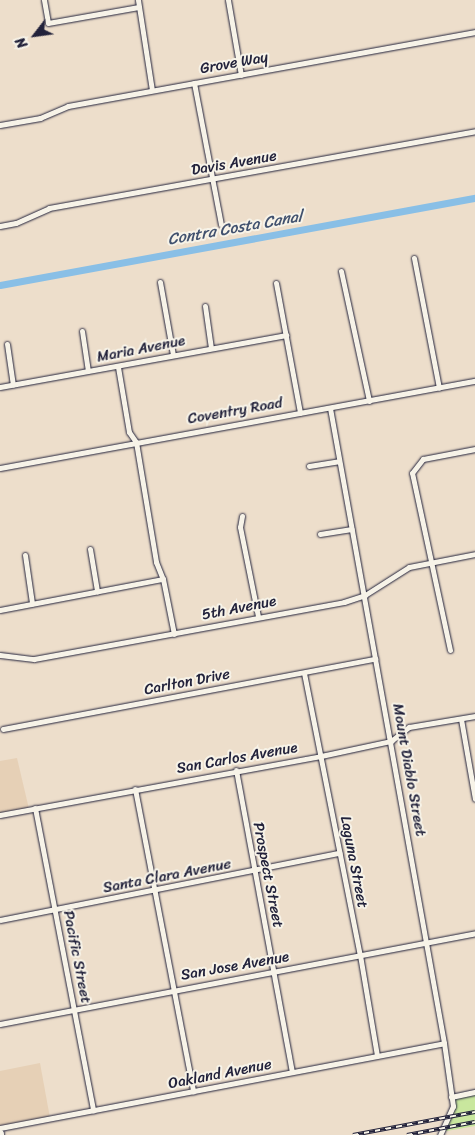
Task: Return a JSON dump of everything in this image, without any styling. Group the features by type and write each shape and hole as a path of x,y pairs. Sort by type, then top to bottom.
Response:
{"street":[{"path":"44,0 48,23 139,7"},
{"path":"138,0 152,90"},
{"path":"228,0 241,74"},
{"name":"Grove Way","path":"0,125 40,118 68,106 475,32"},
{"path":"194,83 221,224"},
{"name":"Davis Avenue","path":"0,226 16,223 49,208 475,132"},
{"path":"414,258 439,388"},
{"path":"341,272 369,401"},
{"path":"160,282 173,355"},
{"path":"276,283 300,413"},
{"path":"205,306 211,348"},
{"path":"82,331 88,371"},
{"name":"Maria Avenue","path":"0,387 286,335"},
{"path":"7,344 13,384"},
{"path":"118,367 129,432 136,442 156,562 163,578 174,634"},
{"name":"Coventry Road","path":"0,468 475,381"},
{"name":"Mount Diablo Street","path":"330,408 428,943 444,1044 453,1106 440,1135"},
{"path":"450,650 412,473 423,459 475,449"},
{"path":"309,466 339,461"},
{"path":"242,516 240,527 258,616"},
{"path":"320,534 352,529"},
{"path":"90,549 97,591"},
{"name":"5th Avenue","path":"0,655 34,659 174,634 258,616 344,602 365,596 399,572 432,562 475,554"},
{"path":"25,555 32,603"},
{"path":"0,610 163,578"},
{"name":"Carlton Drive","path":"3,729 375,659"},
{"name":"Laguna Street","path":"304,673 360,956 377,1056"},
{"name":"San Carlos Avenue","path":"0,815 236,770 321,756 391,741 409,727 475,716"},
{"path":"461,719 475,799"},
{"name":"Prospect Street","path":"236,770 292,1072"},
{"path":"135,789 193,1091"},
{"name":"Pacific Street","path":"35,808 93,1110"},
{"name":"Santa Clara Avenue","path":"0,920 255,872 339,853"},
{"name":"San Jose Avenue","path":"0,1024 475,933"},
{"name":"Oakland Avenue","path":"0,1128 444,1044"},
{"path":"452,1097 475,1092"}],"shaded area":[{"path":"17,758 29,809 0,815 0,761"},
{"path":"40,1063 50,1118 0,1128 0,1071"}],"green space":[{"path":"475,1092 475,1126 441,1132 453,1106 451,1097"}],"waterway":[{"name":"Contra Costa Canal","path":"0,285 475,198"}],"railway":[{"path":"353,1135 475,1112"},
{"path":"407,1135 475,1122"}]}
